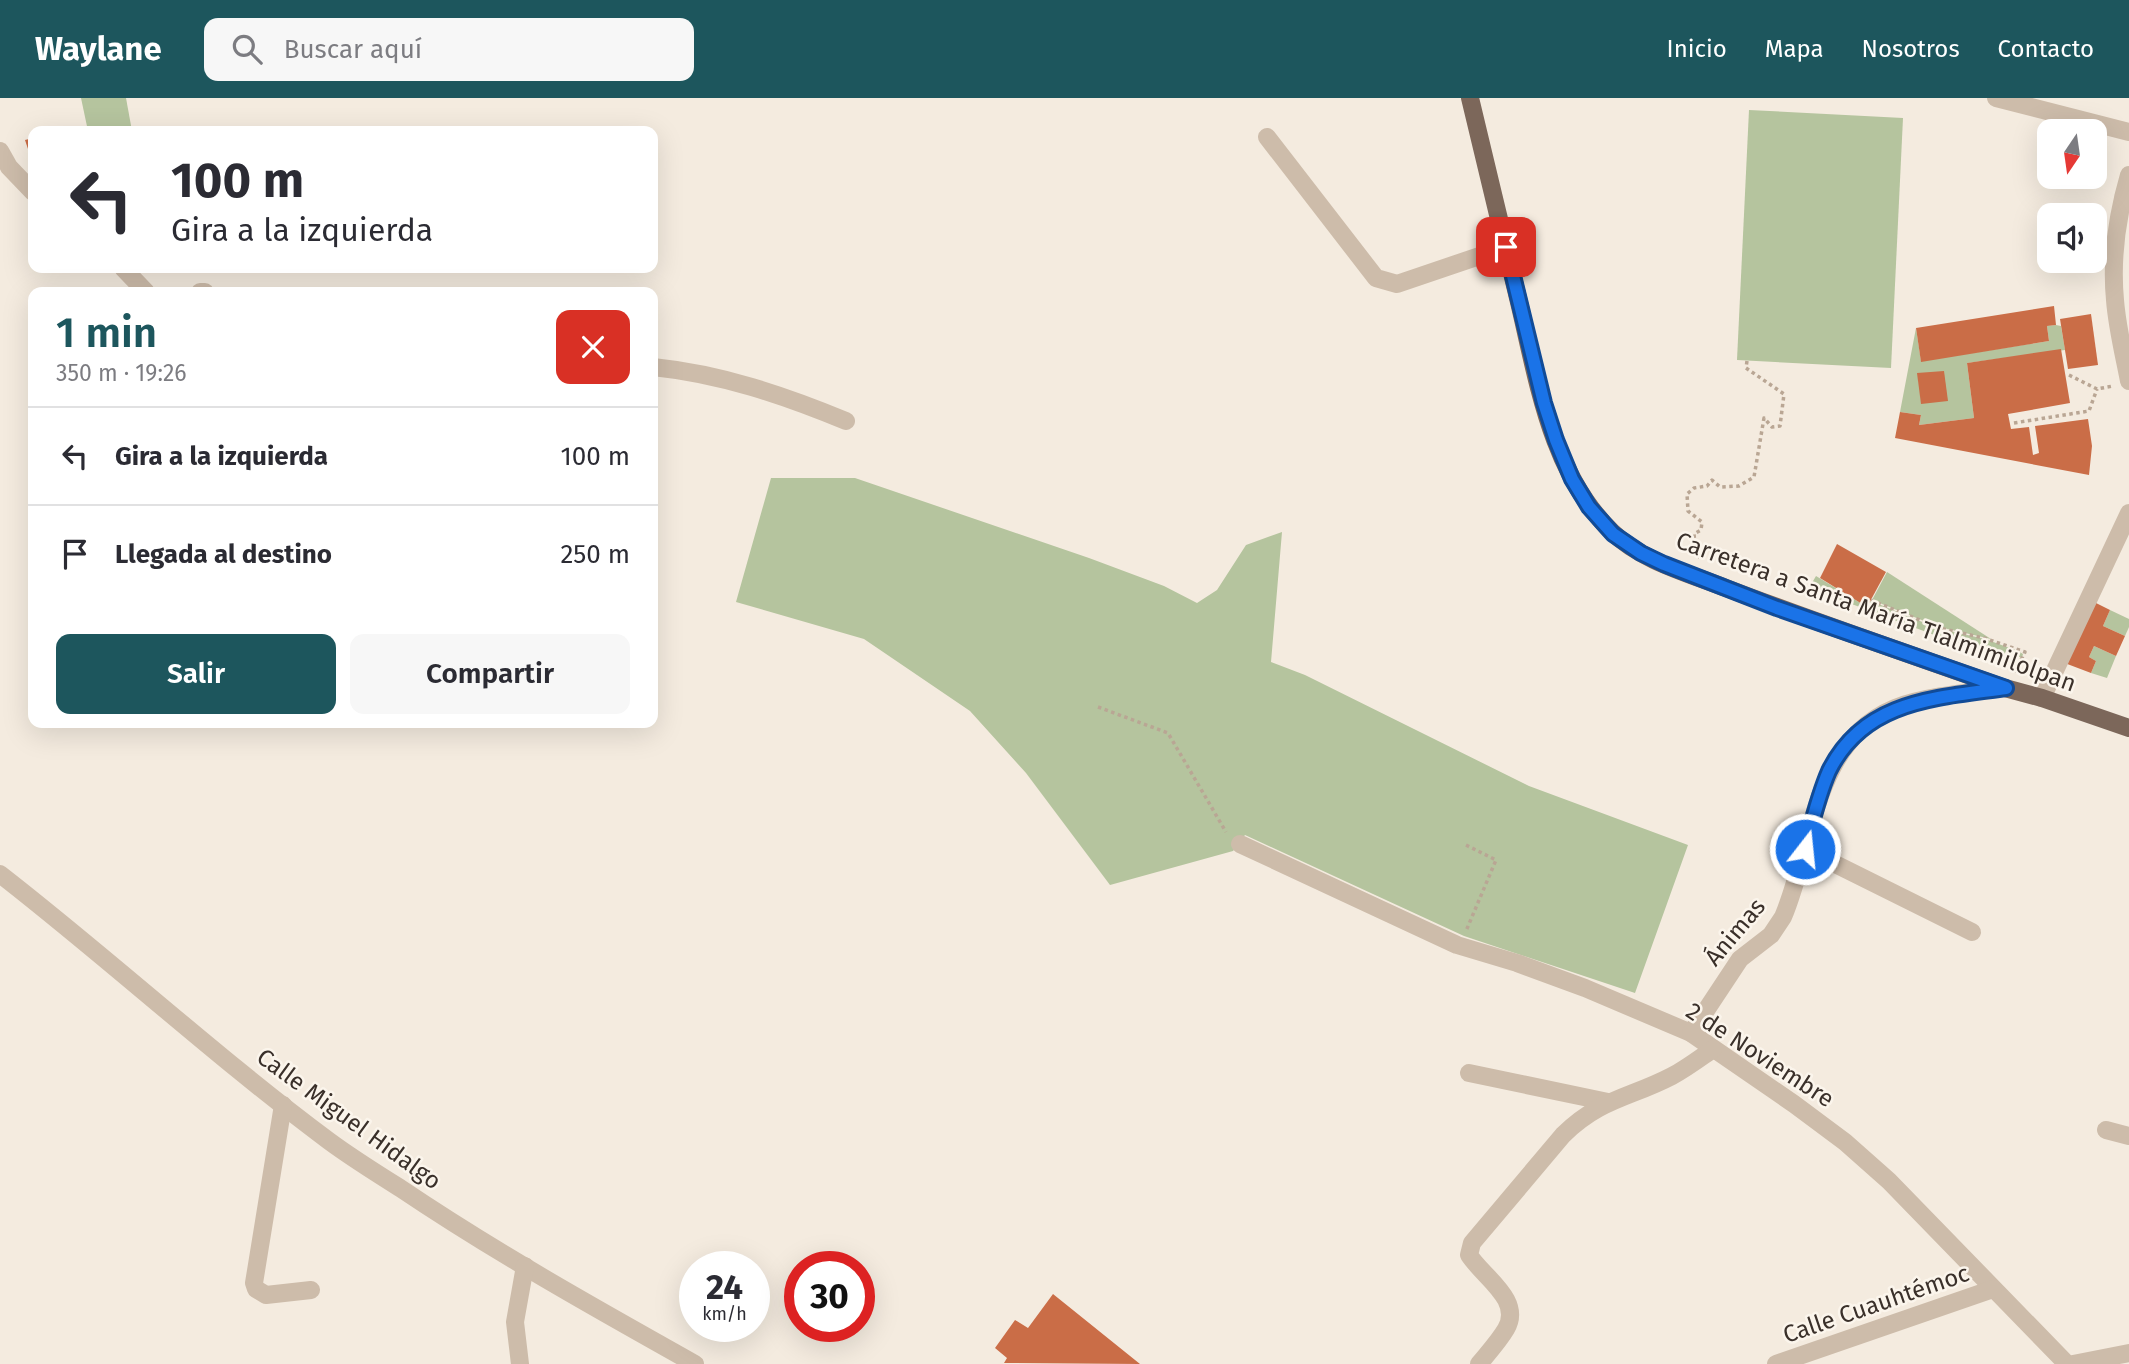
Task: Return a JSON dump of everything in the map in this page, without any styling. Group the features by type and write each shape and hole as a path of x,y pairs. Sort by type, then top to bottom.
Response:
{"main road":[{"name":"Carretera a Santa María Tlalmimilolpan","path":"1470,98 1544,403 1572,479 1589,507 1613,534 1641,553 1777,608 2129,728"}],"street":[{"path":"1996,98 2129,132"},
{"path":"1267,137 1376,278 1397,284 1506,247"},
{"path":"0,150 9,167 28,186"},
{"path":"2125,383 2122,303 2114,247 2125,208 2129,175"},
{"path":"128,273 141,287"},
{"path":"658,368 697,372 762,388 846,421"},
{"path":"2042,698 2129,513"},
{"name":"Ánimas","path":"1691,1033 1740,959 1778,926 1789,904 1829,771 1856,735 1872,720 1897,707 2006,688"},
{"name":"2 de Noviembre","path":"1240,844 1457,944 1584,988 1691,1033 1845,1142 1889,1181 2067,1364"},
{"path":"1805,849 1972,932"},
{"name":"Calle Miguel Hidalgo","path":"0,874 331,1143 525,1266 695,1364"},
{"path":"1479,1364 1506,1329 1510,1308 1506,1298 1469,1255 1472,1243 1563,1135 1590,1111 1671,1077 1713,1049"},
{"path":"1469,1073 1608,1102"},
{"path":"283,1105 254,1283 256,1289 266,1295 311,1290"},
{"path":"2106,1130 2129,1136"},
{"path":"520,1364 515,1322 525,1266"},
{"name":"Calle Cuauhtémoc","path":"1776,1364 1993,1289"},
{"path":"2073,1364 2129,1353"}],"path":[{"path":"1698,577 1701,555 1695,545 1694,534 1701,530 1702,522 1688,511 1687,494 1694,488 1707,486 1712,480 1720,487 1739,486 1754,477 1764,418 1772,427 1780,426 1784,394 1746,369 1747,360"},
{"path":"2069,375 2097,389 2125,383"},
{"path":"2014,423 2041,415 2089,411 2097,389"},
{"path":"1871,600 1939,628 1984,638 2025,652 2006,688"},
{"path":"1098,707 1168,733 1231,840 1240,844"},
{"path":"1457,944 1467,930 1496,860 1466,845"}],"green space":[{"path":"81,98 126,98 131,126 87,126"},
{"path":"1749,110 1903,118 1891,368 1737,360"},
{"path":"2047,326 2061,326 2065,350 1967,363 1974,418 1919,425 1921,415 1900,412 1916,328 1921,361 2049,341"},
{"path":"771,478 855,478 1089,558 1164,586 1197,603 1217,590 1246,545 1282,532 1271,662 1305,675 1529,786 1688,845 1635,993 1464,936 1245,835 1233,851 1110,885 1026,773 970,711 864,639 736,602"},
{"path":"1887,572 1991,639 1939,627 1872,600"},
{"path":"1816,576 1867,607 1871,601 1937,628 1985,639 2018,651 2023,654 2022,658 2006,651 2001,660 1809,588"},
{"path":"2110,610 2129,619 2125,636 2103,626"},
{"path":"2094,646 2116,656 2107,678 2091,673 2096,661 2089,657"}],"building":[{"path":"2054,306 2056,325 2047,326 2049,341 1921,362 1916,328"},
{"path":"2091,314 2098,365 2068,369 2060,319"},
{"path":"2061,349 2070,403 2008,414 2011,429 2029,427 2033,455 2039,453 2035,426 2088,419 2092,446 2089,475 1895,438 1900,412 1921,415 1919,425 1974,418 1967,363"},
{"path":"1944,371 1948,401 1921,404 1917,373"},
{"path":"1837,544 1886,572 1867,607 1820,578"},
{"path":"2092,601 2110,610 2103,626 2125,636 2116,656 2094,646 2089,657 2096,661 2091,673 2062,662"},
{"path":"1053,1294 1140,1364 1004,1363 1007,1358 995,1348 1015,1320 1028,1328"}],"route":[{"path":"1506,247 1544,403 1556,440 1572,479 1589,507 1613,534 1641,553 1664,564 1777,608 2006,688 1897,707 1872,720 1839,755 1829,771 1805,849"}]}
